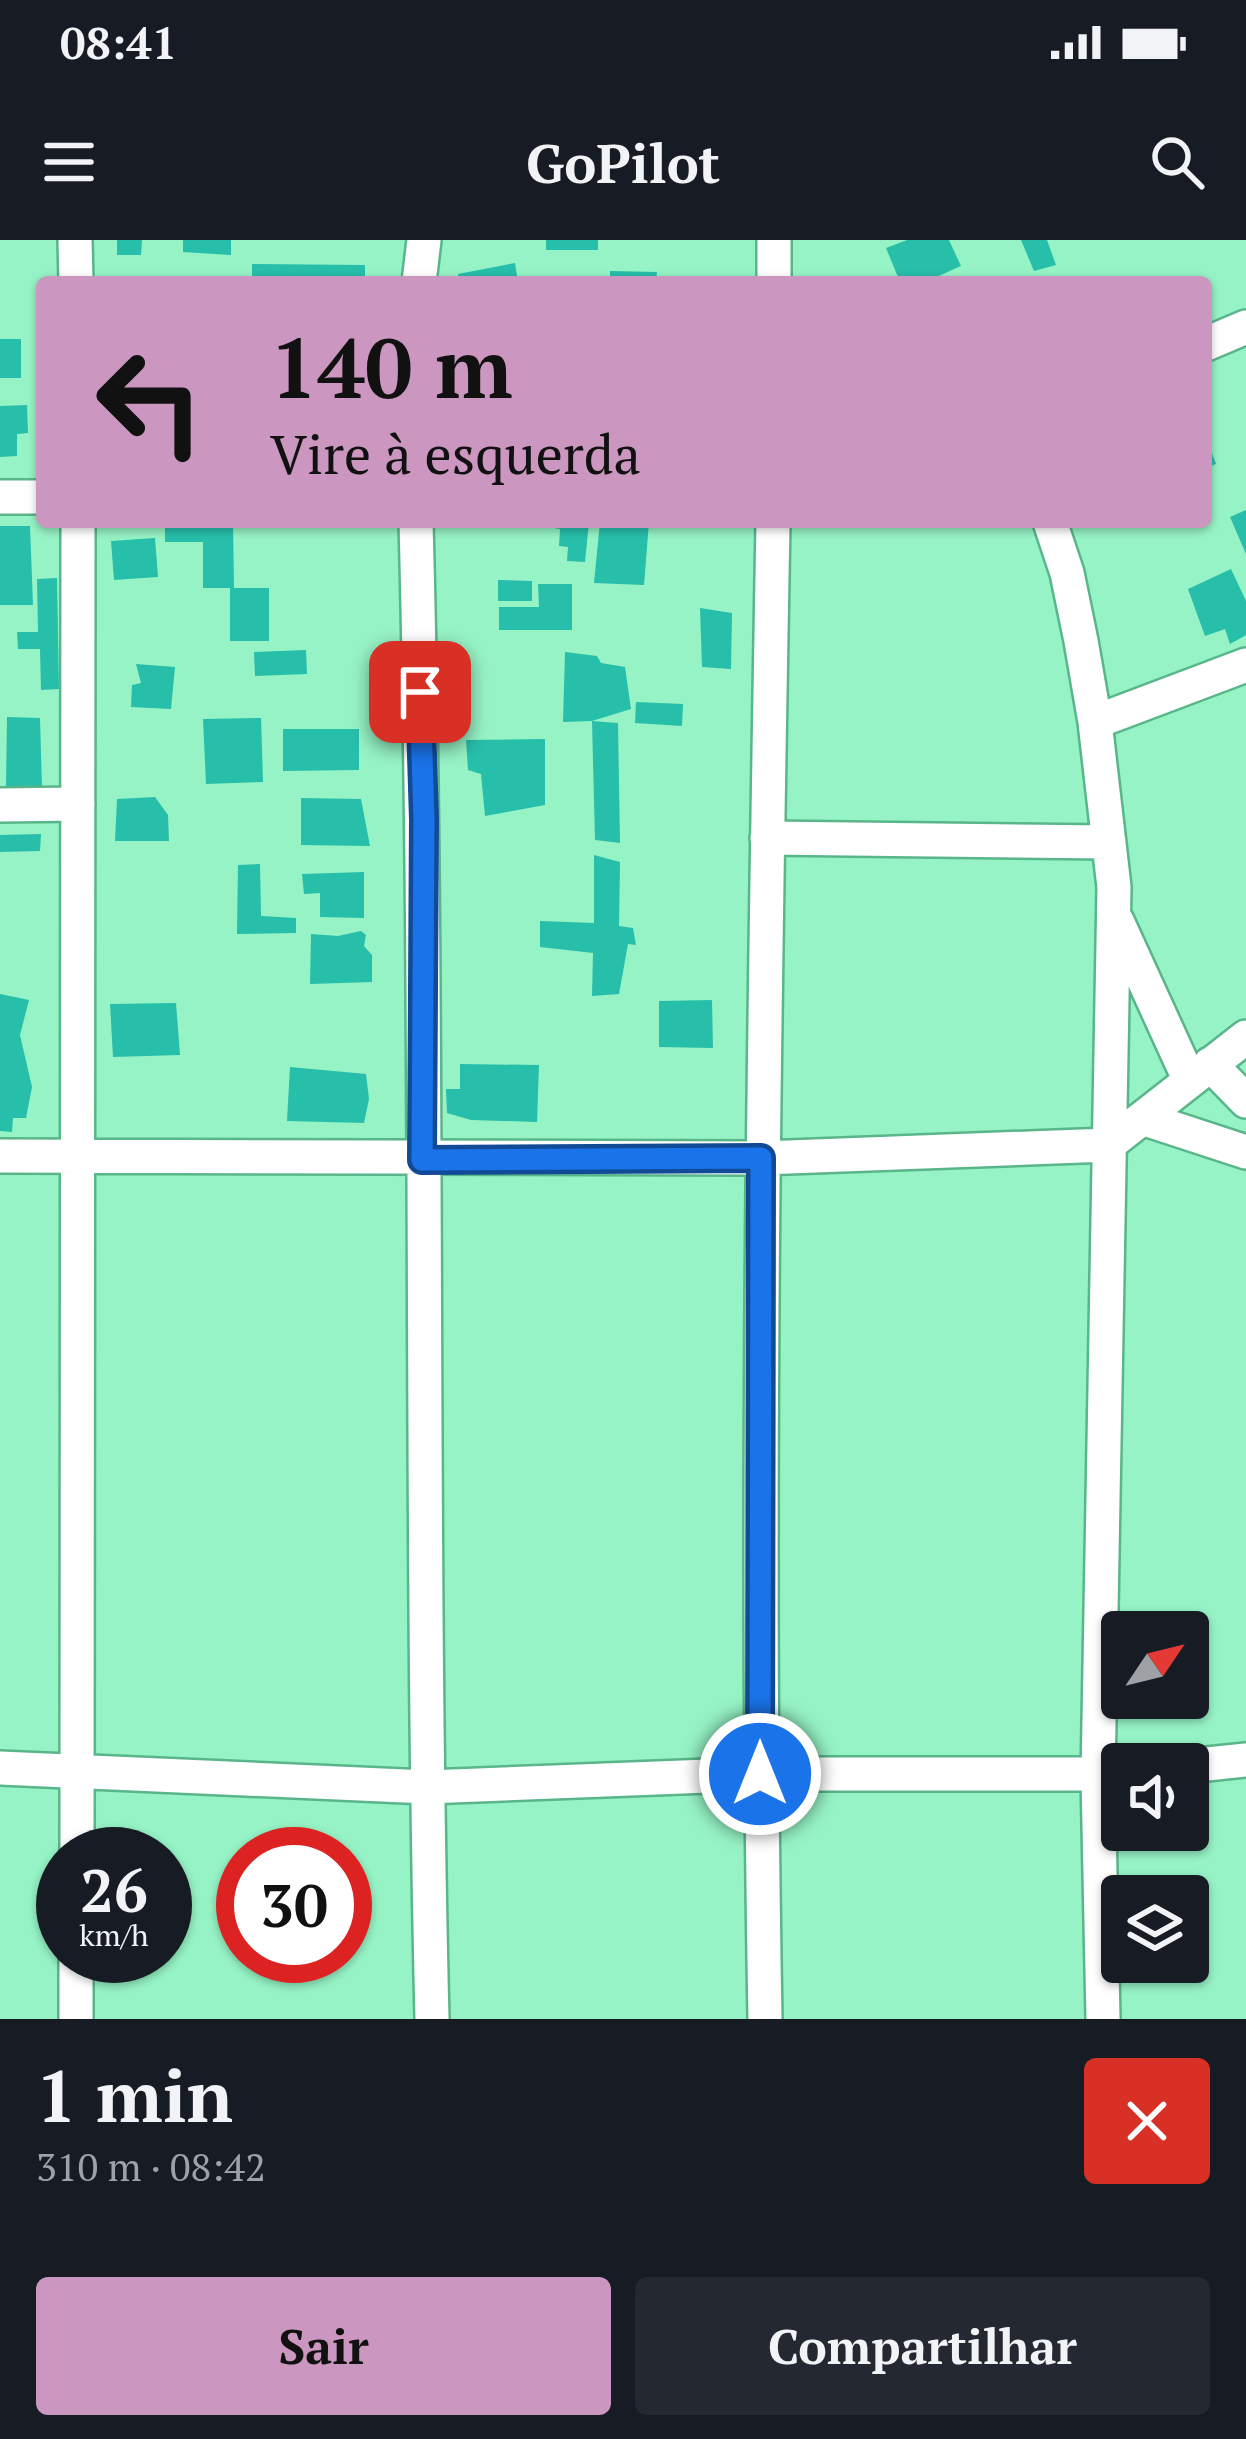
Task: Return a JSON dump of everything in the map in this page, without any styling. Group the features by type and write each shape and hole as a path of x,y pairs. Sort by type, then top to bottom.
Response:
{"street":[{"path":"75,240 76,276"},
{"path":"420,276 424,240"},
{"path":"774,240 774,276"},
{"path":"1212,341 1246,327"},
{"path":"0,497 36,497"},
{"path":"77,1827 78,528"},
{"path":"416,528 424,819 422,1160 432,2019"},
{"path":"765,2019 760,1774 761,1158 773,528"},
{"path":"1052,528 1067,573 1095,722 1113,914 1108,1145 1110,1743"},
{"path":"1095,722 1246,665"},
{"path":"0,805 78,804"},
{"path":"767,838 1109,842"},
{"path":"1113,914 1200,1072 1246,1100"},
{"path":"0,1156 761,1158 1108,1145 1246,1037"},
{"path":"1145,1119 1246,1152"},
{"path":"1209,1764 1246,1760"},
{"path":"0,1768 427,1787 760,1774 1101,1775"},
{"path":"1103,2019 1108,1851"},
{"path":"76,1983 76,2019"}],"building":[{"path":"117,240 142,240 141,255 117,255"},
{"path":"183,240 231,240 231,255 183,252"},
{"path":"546,240 598,240 598,250 546,250"},
{"path":"907,240 949,240 961,266 938,276 898,276 886,248"},
{"path":"1021,240 1047,240 1056,265 1034,271"},
{"path":"515,263 517,276 458,276"},
{"path":"252,264 365,265 365,276 252,276"},
{"path":"610,271 657,272 657,276 610,276"},
{"path":"0,339 21,339 21,378 0,378"},
{"path":"27,405 28,433 17,434 17,456 0,457 0,406"},
{"path":"1246,510 1246,554 1230,517"},
{"path":"0,526 30,526 33,605 0,605"},
{"path":"165,528 233,528 234,588 203,588 203,542 165,542"},
{"path":"554,528 588,528 585,562 567,561 568,547 559,546 560,529"},
{"path":"599,528 649,528 644,585 594,583"},
{"path":"155,538 158,577 114,580 111,541"},
{"path":"1231,569 1246,601 1246,635 1230,644 1225,629 1205,636 1188,589"},
{"path":"57,578 59,689 41,690 40,649 18,649 17,632 38,632 37,579"},
{"path":"498,580 532,581 532,601 498,601"},
{"path":"538,584 572,584 572,630 499,630 499,607 539,607"},
{"path":"230,588 269,588 269,641 230,641"},
{"path":"700,608 732,613 731,669 702,667"},
{"path":"306,650 307,674 255,676 254,652"},
{"path":"565,652 597,656 601,663 625,667 631,709 592,721 563,722"},
{"path":"136,664 175,667 171,709 131,707 132,685 141,683"},
{"path":"636,702 683,704 682,726 635,723"},
{"path":"7,717 40,718 42,788 6,786"},
{"path":"261,718 263,782 206,784 203,719"},
{"path":"592,721 618,723 620,843 595,840"},
{"path":"283,729 359,729 359,770 283,771"},
{"path":"545,739 545,805 485,816 481,774 468,770 466,740"},
{"path":"155,797 168,815 169,841 115,841 117,799"},
{"path":"301,798 361,799 370,846 301,845"},
{"path":"41,834 40,851 0,852 0,835"},
{"path":"594,855 620,862 619,926 633,928 636,945 628,944 619,994 592,996 593,953 540,947 540,921 594,923"},
{"path":"260,864 261,916 296,918 296,933 237,934 238,865"},
{"path":"364,872 364,918 320,917 320,893 304,894 302,874"},
{"path":"361,931 372,955 372,982 310,984 311,934 338,936"},
{"path":"0,994 29,1000 20,1035 32,1087 26,1118 13,1118 12,1132 0,1131"},
{"path":"712,1000 713,1048 659,1047 659,1001"},
{"path":"176,1003 180,1055 113,1057 110,1004"},
{"path":"460,1064 539,1065 537,1122 471,1120 447,1113 446,1089 460,1089"},
{"path":"290,1067 366,1074 369,1099 364,1123 287,1121"}],"route":[{"path":"420,692 422,1160 761,1158 760,1774"}]}
